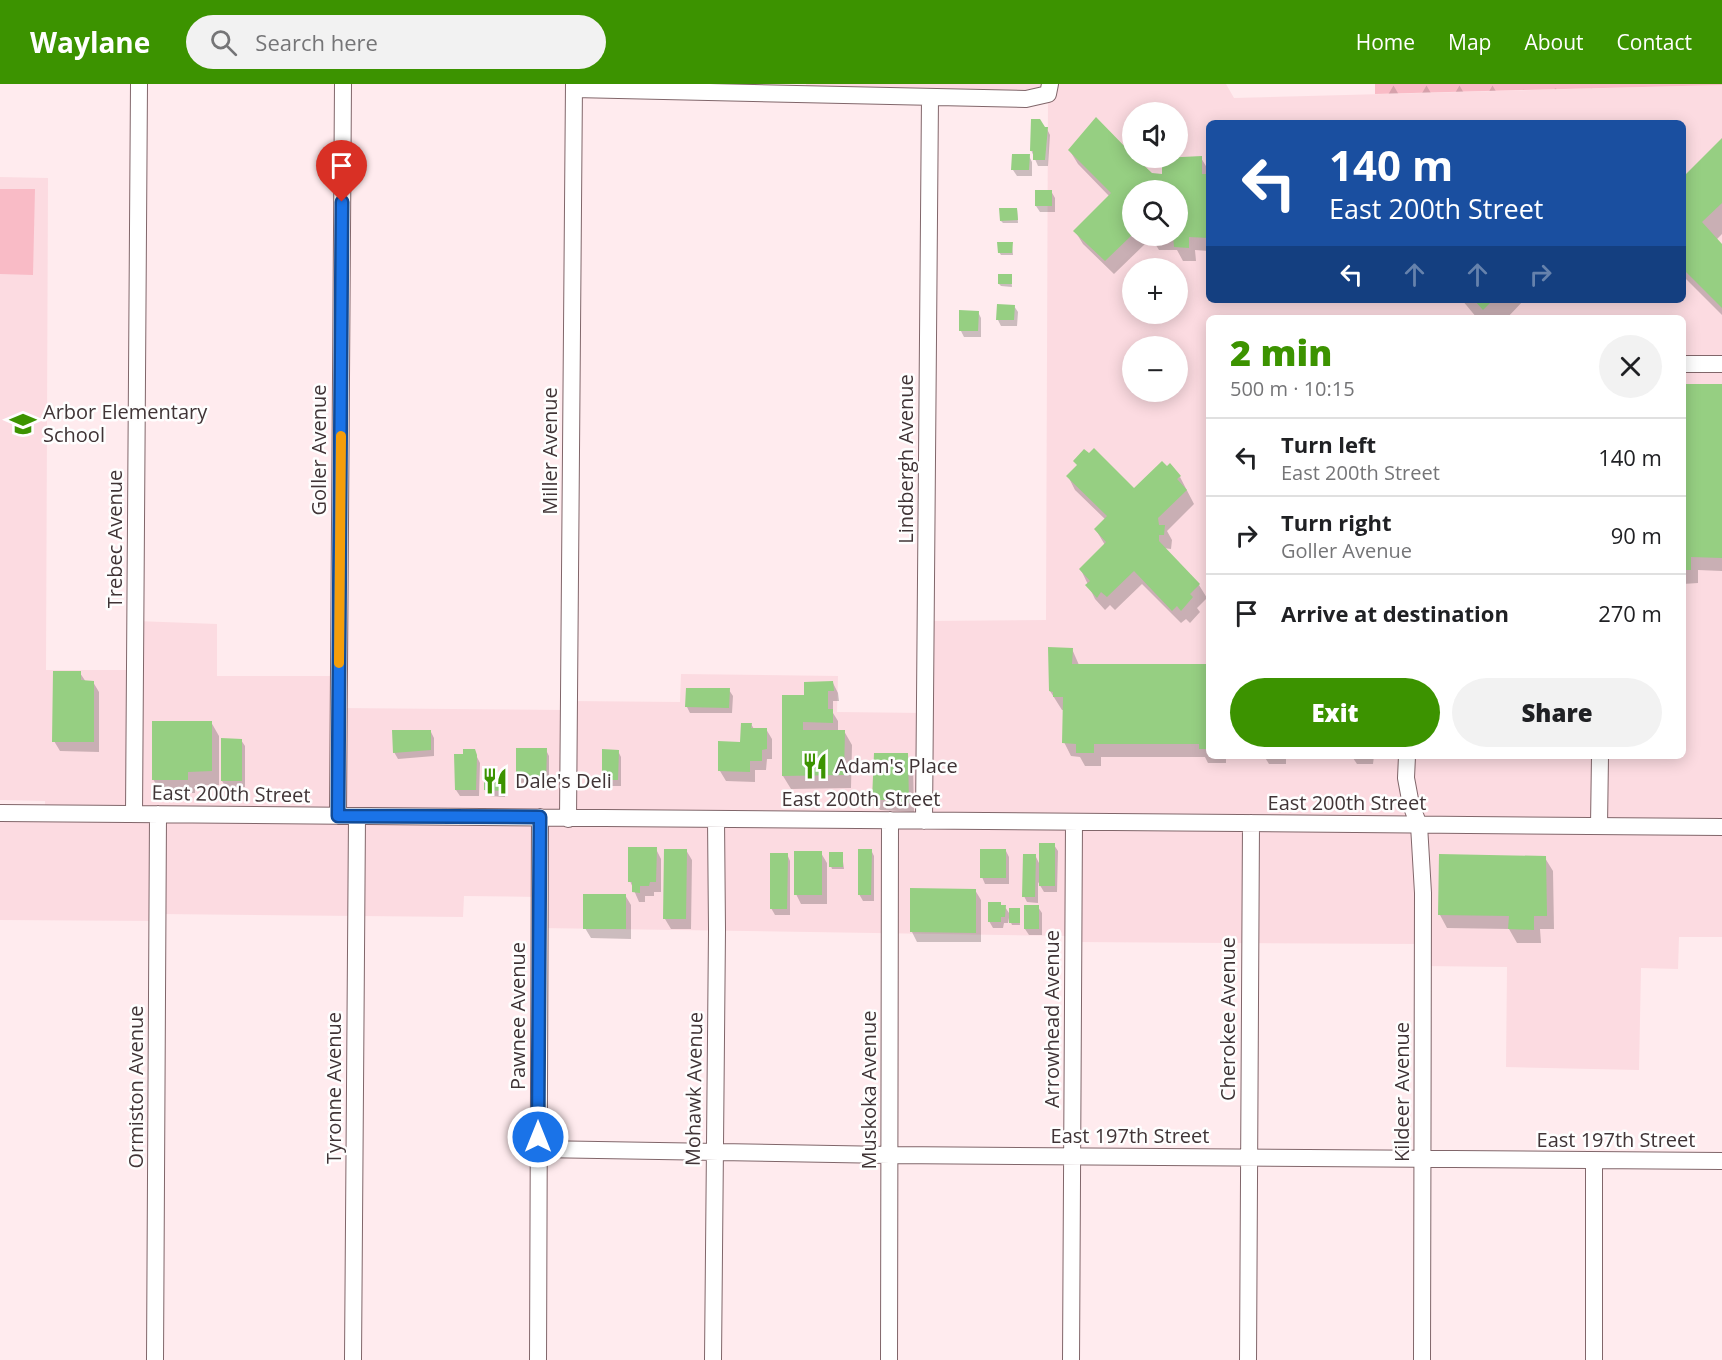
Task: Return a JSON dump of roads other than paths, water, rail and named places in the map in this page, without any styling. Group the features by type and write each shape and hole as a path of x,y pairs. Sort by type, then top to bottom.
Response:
{"street":[{"name":"Trebec Avenue","path":"134,814 139,84"},
{"name":"Goller Avenue","path":"338,816 343,84"},
{"path":"574,86 806,90 930,97 1026,99 1048,94 1050,84"},
{"name":"Miller Avenue","path":"568,819 574,86"},
{"name":"Lindbergh Avenue","path":"924,821 930,97"},
{"path":"1686,364 1722,364"},
{"name":"Kildeer Avenue","path":"1407,759 1406,778 1411,805 1419,825 1423,893 1422,1360"},
{"path":"1599,826 1600,759"},
{"name":"East 200th Street","path":"0,813 1722,827"},
{"name":"Ormiston Avenue","path":"155,1360 159,814"},
{"name":"Tyronne Avenue","path":"353,1360 357,816"},
{"name":"Pawnee Avenue","path":"538,1360 540,817"},
{"name":"Mohawk Avenue","path":"713,1360 716,819"},
{"name":"Muskoka Avenue","path":"889,1360 890,820"},
{"name":"Arrowhead Avenue","path":"1071,1360 1074,822"},
{"name":"Cherokee Avenue","path":"1248,1360 1251,823"},
{"name":"East 197th Street","path":"538,1149 890,1155 1423,1158 1594,1162 1722,1161"},
{"path":"1593,1360 1594,1162"}],"place":[{"name":"Arbor Elementary School","path":"23,424"},
{"name":"Adam's Place","path":"815,766"},
{"name":"Dale's Deli","path":"495,781"}]}
